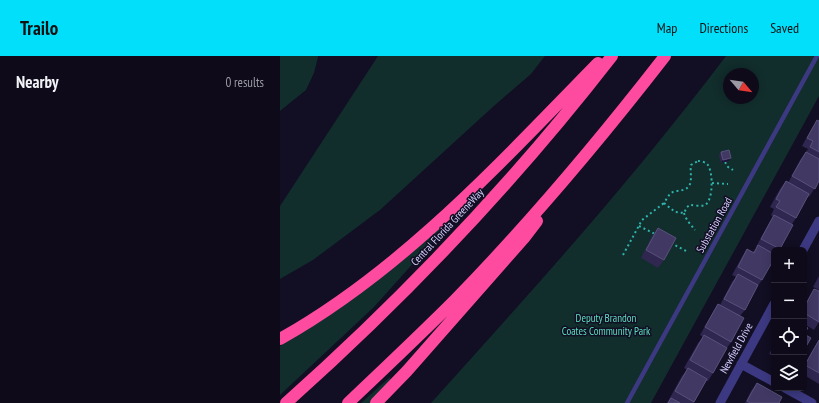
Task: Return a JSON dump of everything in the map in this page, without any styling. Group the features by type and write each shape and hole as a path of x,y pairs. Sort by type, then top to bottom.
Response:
{"highway":[{"path":"280,339 308,323 359,287 419,239 479,185 605,56"},
{"name":"Central Florida GreeneWay","path":"286,403 371,325 463,230 537,148 612,56"},
{"path":"348,403 472,282 531,218 604,132 665,56"},
{"path":"376,403 407,371 524,238 604,132"}],"street":[{"path":"805,247 819,221"},
{"name":"Newfield Drive","path":"720,403 771,309"},
{"path":"741,364 771,380"},
{"path":"790,391 812,403"}],"lane":[{"name":"Substation Road","path":"627,403 817,56"}],"path":[{"path":"623,255 642,220 664,204 670,194 687,188 690,184 690,170 693,163 698,161 707,164 709,167 712,183 711,197 708,202 701,206 690,205 684,213 685,218 696,230"},
{"path":"725,162 728,167 733,170"},
{"path":"712,183 728,184"},
{"path":"664,204 675,212 684,213"},
{"path":"639,225 660,237"},
{"path":"667,240 688,252"}],"green space":[{"path":"280,56 318,57 314,73 306,90 280,111"},
{"path":"378,56 545,56 531,74 380,210 313,260 280,279 280,206"},
{"name":"Deputy Brandon Coates Community Park","path":"726,56 819,56 819,96 651,403 431,403 582,233 655,146"},
{"path":"438,228 443,230 374,307 280,395 280,346 344,304"},
{"path":"390,377 391,381 371,403 361,403"}],"building":[{"path":"817,120 819,121 819,152 810,147 813,141 807,138"},
{"path":"729,150 731,158 723,160 721,152"},
{"path":"806,152 819,159 819,181 815,189 792,176"},
{"path":"786,181 809,194 796,218 776,207 780,201 776,199"},
{"path":"774,215 793,225 781,247 776,247 761,239"},
{"path":"658,228 676,238 664,260 646,250"},
{"path":"758,245 771,252 771,264 762,280 738,267 747,249 754,253"},
{"path":"738,274 758,285 745,310 724,299"},
{"path":"814,289 819,291 819,322 807,315 807,302"},
{"path":"718,304 744,318 731,342 705,327"},
{"path":"704,335 727,348 713,373 690,360"},
{"path":"807,336 811,338 807,345"},
{"path":"819,340 819,373 807,366 807,361"},
{"path":"688,368 707,379 694,402 675,391"},
{"path":"757,383 782,397 779,403 750,403 747,401"},
{"path":"671,398 680,403 668,403"}]}
